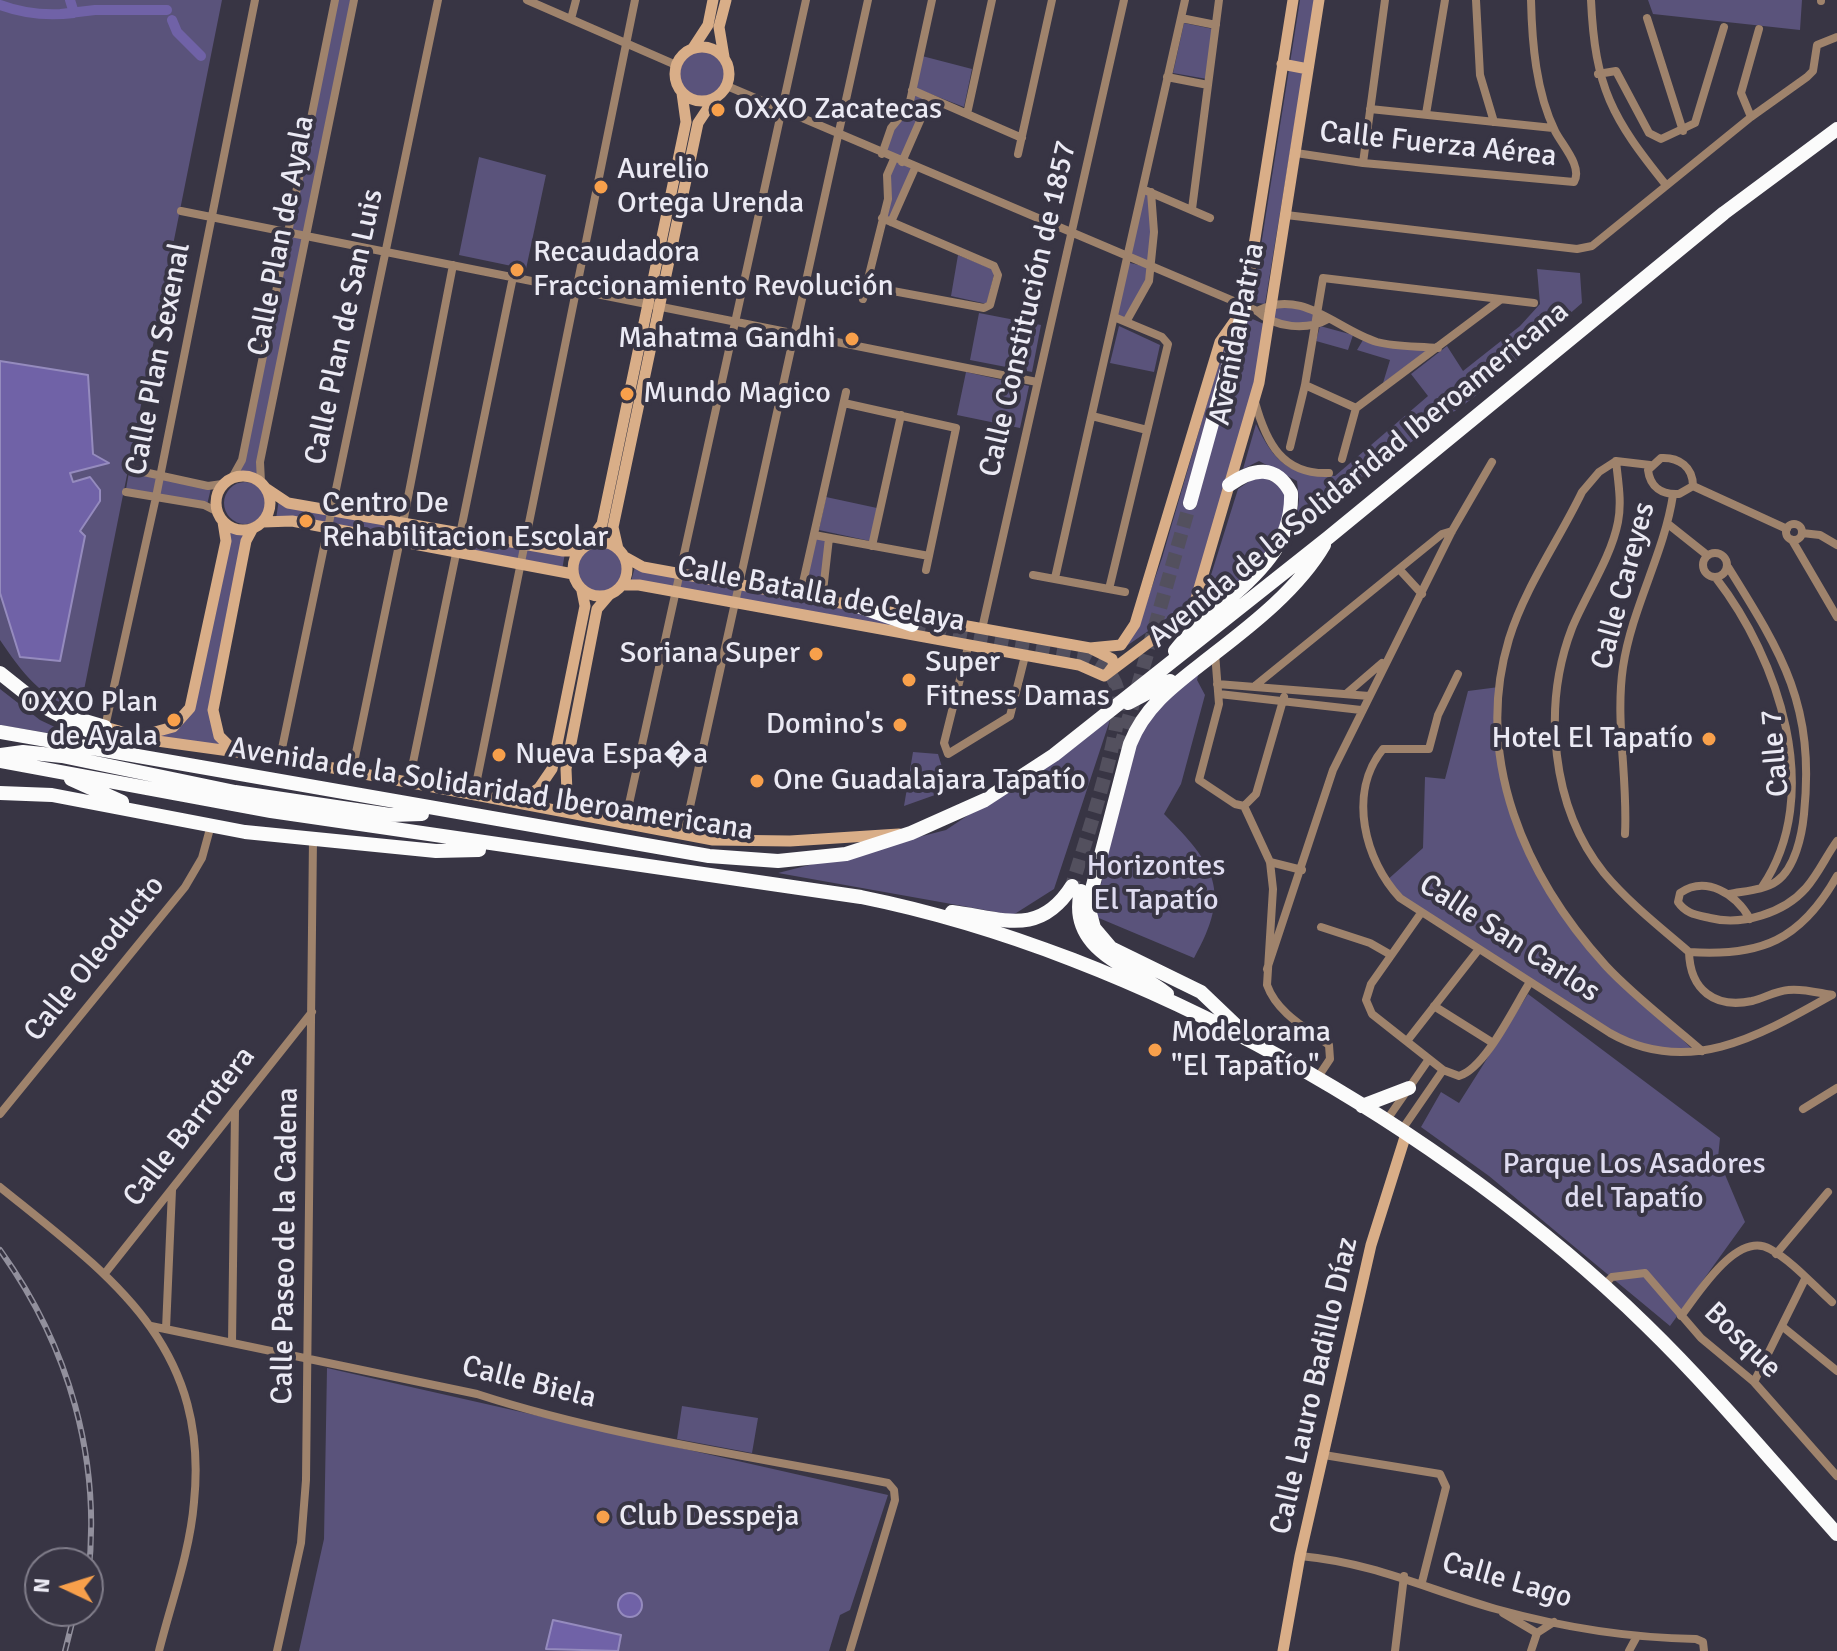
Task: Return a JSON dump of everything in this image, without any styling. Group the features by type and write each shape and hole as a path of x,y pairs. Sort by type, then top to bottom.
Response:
{"highway":[{"name":"Avenida de la Solidaridad Iberoamericana","path":"139,764 235,792 334,808 390,815 438,811 709,856 769,861 846,854 911,833 985,800 1054,755 1329,537 1724,213 1837,129"},
{"path":"1190,503 1250,310"},
{"path":"1161,668 1187,635 1248,583 1274,553 1286,527 1291,493 1280,478 1262,470 1252,471 1229,485"},
{"path":"1250,1041 1232,1018 1201,992 1106,945 1094,928 1090,913 1091,893 1134,734 1160,698 1297,582 1329,537"},
{"path":"860,607 912,625"},
{"path":"1103,716 1192,670"},
{"path":"0,673 51,711 139,764"},
{"path":"51,711 105,727"},
{"path":"0,732 139,764"},
{"path":"0,755 23,752 139,764"},
{"name":"Avenida de la Solidaridad Iberoamericana","path":"0,761 271,811 900,905 1084,964 1250,1041 1386,1121 1520,1215 1647,1325 1837,1534"},
{"path":"56,772 160,815"},
{"path":"0,793 52,795 211,825 313,838 436,851 523,850"},
{"path":"900,905 1016,922 1048,911 1077,889 1081,924 1093,946 1148,979 1188,1010"},
{"path":"1362,1106 1409,1088"}],"street":[{"name":"Calle Plan Sexenal","path":"105,727 156,497 255,0"},
{"name":"Calle Plan de Ayala","path":"227,481 242,460 335,0"},
{"name":"Calle Plan de Ayala","path":"264,486 260,462 354,0"},
{"name":"Calle Plan de San Luis","path":"280,758 438,0"},
{"path":"527,0 676,65"},
{"path":"571,19 576,0"},
{"path":"474,794 635,0"},
{"path":"576,813 565,785 568,754 597,609 622,585 626,576 613,527 686,122 682,93 675,80 676,65 693,48 708,25 713,0"},
{"path":"573,574 584,547 602,524 698,123 727,86 729,72 719,27 726,0"},
{"path":"625,822 806,0"},
{"path":"684,834 868,0"},
{"path":"882,154 891,128 909,106 932,0"},
{"path":"967,114 992,0"},
{"path":"1018,154 1052,0"},
{"name":"Calle Constitución de 1857","path":"982,629 1124,0"},
{"path":"1055,578 1127,259 1147,191 1167,77 1185,0"},
{"path":"1192,209 1219,0"},
{"name":"Avenida Patria","path":"1090,648 1121,645 1135,624 1220,342 1250,310 1293,0"},
{"name":"Avenida Patria","path":"1104,676 1193,609 1254,400 1319,0"},
{"path":"1363,163 1385,0"},
{"path":"1426,114 1445,0"},
{"path":"1476,0 1480,75 1494,122"},
{"name":"Calle Fuerza Aérea","path":"1296,153 1363,163 1574,182 1576,168 1553,128 1536,67 1531,0"},
{"path":"1591,0 1598,74 1625,134 1666,185"},
{"path":"1181,18 1216,25"},
{"path":"1647,18 1683,131"},
{"path":"1598,74 1616,71 1643,124 1655,137 1661,139 1683,131 1695,123 1700,113 1724,27"},
{"path":"1751,117 1741,93 1759,29"},
{"path":"1286,215 1577,249 1592,246 1751,117 1813,71 1817,45 1837,37"},
{"path":"693,48 710,48 724,58"},
{"path":"1282,64 1308,69"},
{"path":"1167,77 1208,85"},
{"path":"727,86 1250,310 1269,322 1314,327 1328,319"},
{"path":"912,90 1022,138"},
{"path":"682,93 697,101 714,99"},
{"path":"863,299 886,220 887,175 930,98"},
{"path":"1370,109 1553,128"},
{"path":"886,220 915,168"},
{"path":"1147,191 1210,218"},
{"path":"1126,322 1135,301 1144,293 1149,267 1154,232 1147,191"},
{"path":"181,211 1037,382"},
{"path":"866,286 988,308 997,269 886,220"},
{"path":"403,523 453,265"},
{"path":"409,782 513,277"},
{"path":"1290,447 1305,385 1323,278 1534,303"},
{"path":"1342,459 1356,408 1500,300"},
{"path":"1250,310 1271,304 1317,309 1328,319 1377,342 1439,348"},
{"path":"1109,589 1167,340 1114,317"},
{"path":"1305,385 1356,408"},
{"path":"800,596 846,392"},
{"path":"1254,400 1271,448 1280,458 1306,472 1329,473"},
{"path":"844,403 956,428 926,570"},
{"path":"872,546 901,415"},
{"path":"1092,416 1147,430"},
{"path":"1693,486 1691,473 1678,460 1661,458 1650,465 1616,461 1599,472 1582,492 1510,635 1500,674 1496,712 1498,752 1506,794 1524,845 1546,887 1607,968 1702,1051"},
{"path":"1616,461 1618,525 1563,658 1555,721 1560,776 1577,828 1603,872 1644,914 1689,952 1731,953 1765,946 1780,939 1806,921 1837,876"},
{"path":"1267,969 1286,920 1333,770 1452,531 1492,462"},
{"path":"1650,465 1653,485 1673,495 1693,486 1787,529 1837,617"},
{"path":"130,469 208,486 247,476 288,503 525,545 584,547 604,542 622,553"},
{"path":"125,732 151,736 166,731 190,708 226,541 217,492 227,481"},
{"path":"234,752 219,736 213,710 246,541 270,507 264,486"},
{"path":"126,492 204,505 240,531 288,520 573,574 582,591 585,606 552,769 539,788 518,802"},
{"name":"Calle Careyes","path":"1625,834 1621,712 1623,668 1638,605 1668,524 1673,495"},
{"path":"1668,524 1707,555 1719,553 1728,567 1716,578"},
{"path":"1787,529 1797,525 1802,533"},
{"path":"1256,685 1442,534 1452,531"},
{"path":"1792,540 1802,533 1820,535 1837,545"},
{"path":"814,535 929,556"},
{"path":"822,600 829,538"},
{"path":"352,772 400,540"},
{"name":"Calle Batalla de Celaya","path":"622,553 643,567 1090,648"},
{"name":"Calle 7","path":"1707,555 1703,569 1716,578 1753,633 1767,661 1785,719 1789,749 1789,805 1779,855 1762,887"},
{"name":"Calle 7","path":"1728,567 1783,658 1796,693 1805,739 1807,785 1798,844 1783,875 1762,887"},
{"path":"1399,569 1422,594"},
{"path":"1033,575 1125,592"},
{"name":"Calle Batalla de Celaya","path":"622,585 1079,665 1104,676"},
{"path":"582,591 590,595 609,595"},
{"path":"968,647 944,743 948,754 1010,716 1025,656"},
{"path":"1090,648 1112,659 1113,669 1104,676"},
{"path":"1215,653 1219,694 1199,780 1235,804 1244,806"},
{"path":"1346,694 1386,659"},
{"name":"Calle San Carlos","path":"1458,674 1438,715 1429,749 1383,749 1365,789 1366,828 1372,860 1382,879 1421,913 1633,1046 1677,1054 1702,1051 1771,1029 1835,998"},
{"path":"1217,684 1369,696"},
{"path":"1244,806 1256,794 1285,688"},
{"path":"1219,694 1361,710"},
{"path":"105,727 150,740 280,758 713,840 790,841 911,833"},
{"path":"1244,806 1270,862 1273,915 1267,985 1271,998 1329,1045 1330,1059 1316,1080"},
{"name":"Calle Oleoducto","path":"0,1114 185,887 202,858 211,825"},
{"name":"Calle Paseo de la Cadena","path":"277,1651 304,1526 309,1358 313,838"},
{"path":"1750,919 1739,900 1729,894 1705,886 1691,886 1680,893 1678,902 1690,914 1729,923 1750,919 1797,896 1814,877 1837,841"},
{"path":"1270,862 1302,870"},
{"path":"1729,894 1762,887"},
{"path":"1421,913 1367,990 1366,1000 1372,1014 1443,1070 1454,1075 1466,1074 1493,1043 1530,982"},
{"path":"1273,915 1286,920"},
{"path":"1321,927 1370,943 1391,955"},
{"path":"1407,1041 1479,949"},
{"path":"1689,952 1689,965 1699,988 1707,997 1720,1002 1752,1001 1786,990 1835,998 1837,986"},
{"path":"1434,1006 1493,1043"},
{"name":"Calle Barrotera","path":"106,1272 313,1011"},
{"path":"1386,1121 1429,1059"},
{"path":"1403,1132 1443,1070"},
{"path":"1803,1109 1837,1088"},
{"path":"232,1343 235,1109"},
{"name":"Calle Lauro Badillo Díaz","path":"1283,1651 1300,1556 1371,1245 1403,1132"},
{"path":"0,1187 106,1272 151,1326 181,1385 190,1418 196,1479 191,1524 159,1651"},
{"path":"166,1329 172,1188"},
{"path":"1776,1254 1828,1192"},
{"path":"1681,1316 1738,1251 1750,1245 1767,1247 1832,1302"},
{"name":"Bosque","path":"1603,1286 1612,1277 1645,1273 1701,1338 1754,1382 1837,1476"},
{"path":"1754,1382 1805,1279"},
{"name":"Calle Biela","path":"151,1326 309,1358 627,1431 888,1483 894,1490 895,1500 850,1651"},
{"path":"1783,1327 1837,1371"},
{"path":"1324,1455 1440,1474 1446,1487 1422,1582"},
{"name":"Calle Lago","path":"1300,1556 1404,1576 1495,1608 1554,1622 1636,1638 1696,1639 1704,1647"},
{"path":"1395,1651 1404,1576"},
{"path":"1495,1608 1537,1633"},
{"path":"1531,1651 1537,1633 1554,1622"},
{"path":"1629,1651 1636,1638"}],"green space":[{"path":"0,0 222,0 80,710 44,692 0,640"},
{"path":"335,0 354,0 304,236 288,232"},
{"path":"1300,0 1315,0 1265,304 1252,302"},
{"path":"1648,0 1802,0 1800,30 1653,14"},
{"path":"1184,23 1213,29 1207,79 1173,73"},
{"path":"702,47 721,55 729,74 721,93 702,101 683,93 675,74 683,55"},
{"path":"922,56 972,69 964,107 915,88"},
{"path":"912,90 930,98 900,162 912,169 891,222 882,218 894,159 882,154"},
{"path":"479,157 546,175 526,269 459,255"},
{"path":"1142,192 1151,192 1151,271 1146,287 1124,319 1114,317 1126,262 1143,266 1127,259"},
{"path":"290,234 303,237 258,480 235,476"},
{"path":"958,255 995,270 987,304 951,296"},
{"path":"1537,269 1580,273 1582,303 1473,398 1361,478 1294,535 1299,500 1297,481 1259,461 1243,469 1256,424 1270,449 1286,465 1306,474 1335,476 1428,396 1411,374 1447,346 1463,371 1520,326 1540,304"},
{"path":"1271,306 1317,309 1314,327 1269,322"},
{"path":"979,313 1041,325 1032,372 970,360"},
{"path":"1250,318 1264,324 1255,380 1192,601 1125,647 1139,624 1162,558 1224,345 1237,322"},
{"path":"1119,326 1160,345 1154,372 1110,363"},
{"path":"1320,326 1353,335 1348,350 1316,341"},
{"path":"1363,340 1427,351 1383,383 1390,360 1357,350"},
{"path":"966,372 1029,386 1020,428 957,415"},
{"path":"129,472 158,478 155,494 126,489"},
{"path":"1257,476 1275,483 1284,494 1287,507 1284,522 1257,567 1230,591 1200,610 1238,489"},
{"path":"161,478 211,488 207,505 158,495"},
{"path":"245,482 260,488 266,503 260,518 245,524 230,518 224,503 230,488"},
{"path":"826,497 877,508 870,541 819,530"},
{"path":"279,499 565,553 562,570 276,519"},
{"path":"223,525 239,532 248,530 211,712 228,751 141,738 173,727 190,708 226,541"},
{"path":"814,535 826,539 820,598 800,594"},
{"path":"599,545 616,552 623,569 616,586 599,593 582,586 575,569 582,552"},
{"path":"636,563 860,607 905,632 630,585"},
{"name":"Horizontes El Tapatío","path":"1200,668 1197,680 1205,695 1181,784 1164,814 1196,849 1212,880 1215,896 1213,914 1194,958 1094,916 1134,734"},
{"path":"1499,687 1502,773 1518,826 1535,863 1581,931 1607,962 1694,1051 1633,1046 1428,917 1385,882 1423,848 1425,777 1445,779 1468,691"},
{"path":"0,689 40,720 78,738 0,725"},
{"path":"1110,720 1054,889 1013,915 778,873 946,830"},
{"path":"913,752 938,754 949,790 904,806"},
{"name":"Parque Los Asadores del Tapatío","path":"1528,994 1720,1138 1718,1158 1745,1222 1670,1326 1489,1176 1421,1127 1441,1092 1459,1103"},
{"name":"Club Desspeja","path":"327,1368 888,1495 850,1610 840,1615 829,1651 299,1651 324,1539"},
{"path":"682,1406 758,1418 752,1453 677,1439"}],"shaded area":[{"path":"0,361 88,375 93,454 109,463 70,473 73,482 90,477 100,490 100,501 80,531 85,536 60,661 20,657 0,593"},
{"path":"630,1593 639,1596 642,1605 639,1614 630,1617 621,1614 618,1605 621,1596"},
{"path":"553,1620 621,1635 618,1651 546,1649"}],"waterway":[{"path":"0,5 37,14 74,13 70,0"},
{"path":"61,14 95,10 167,10"},
{"path":"172,20 177,32 201,56"}],"tunnel":[{"path":"1120,749 1190,503"},
{"path":"912,625 1087,657 1111,675 1118,692 1115,731 1102,787 1072,886"}],"railway":[{"path":"0,1250 45,1325 75,1406 85,1448 90,1490 90,1547"},
{"path":"65,1651 71,1627"}],"place":[{"name":"OXXO Zacatecas","path":"718,110"},
{"name":"Aurelio Ortega Urenda","path":"601,187"},
{"name":"Recaudadora Fraccionamiento Revolución","path":"517,270"},
{"name":"Mahatma Gandhi","path":"852,339"},
{"name":"Mundo Magico","path":"627,394"},
{"name":"Centro De Rehabilitacion Escolar","path":"306,521"},
{"name":"Soriana Super","path":"816,654"},
{"name":"Super Fitness Damas","path":"909,680"},
{"name":"OXXO Plan de Ayala","path":"174,720"},
{"name":"Domino's","path":"900,725"},
{"name":"Hotel El Tapatío","path":"1709,739"},
{"name":"Nueva Espa�a","path":"499,755"},
{"name":"One Guadalajara Tapatío","path":"757,781"},
{"name":"Modelorama \"El Tapatío\"","path":"1155,1050"},
{"name":"Club Desspeja","path":"603,1517"}]}
